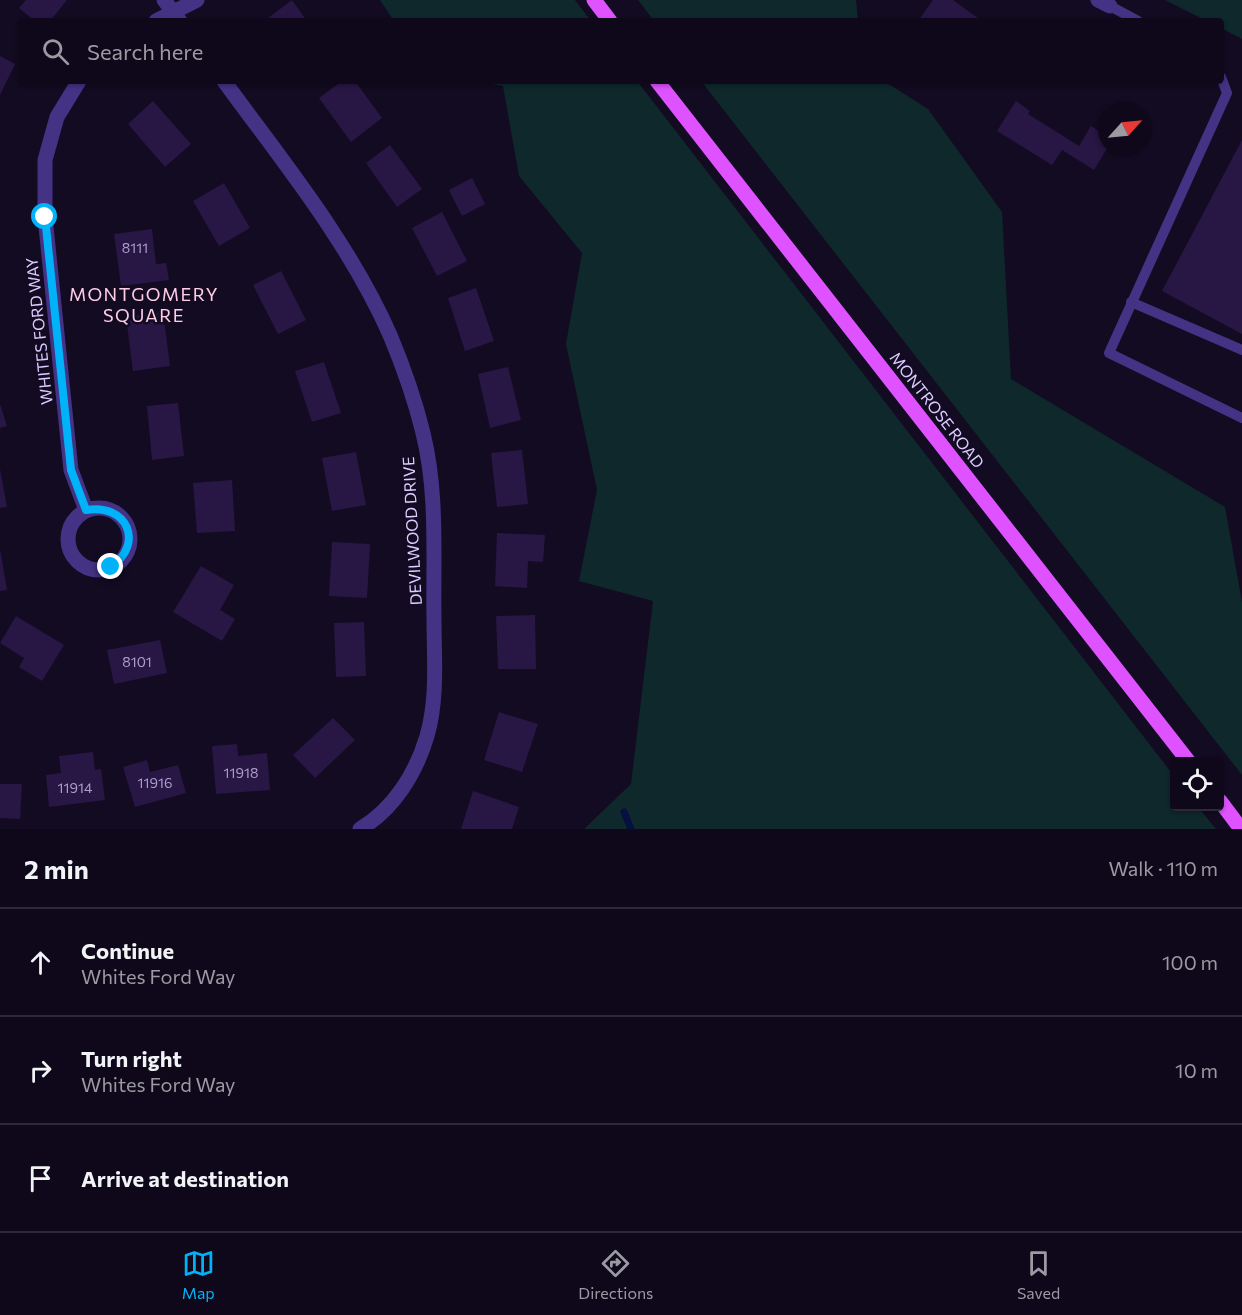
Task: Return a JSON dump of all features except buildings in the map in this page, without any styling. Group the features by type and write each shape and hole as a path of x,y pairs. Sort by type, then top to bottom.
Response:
{"main road":[{"path":"594,0 608,18"},
{"name":"MONTROSE ROAD","path":"659,84 1185,757"},
{"path":"1224,806 1241,829"}],"street":[{"path":"172,11 197,0"},
{"name":"WHITES FORD WAY","path":"77,84 57,117 45,160 45,217 71,470 86,510"},
{"name":"DEVILWOOD DRIVE","path":"226,84 336,236 365,284 390,336 423,434 432,515 433,703 428,735 405,786 378,816 360,829"},
{"path":"100,508 113,511 123,520 129,533 125,553 111,567 97,570 84,566 73,557 68,544 68,531 75,518 86,510 100,508"}],"lane":[{"path":"1104,3 1132,18"},
{"path":"1224,84 1227,93 1109,354 1242,418"},
{"path":"1131,302 1242,350"}],"green space":[{"path":"380,0 575,0 589,18 392,18"},
{"path":"638,0 856,0 858,18 652,18"},
{"path":"1165,0 1242,0 1242,39 1224,30 1224,18 1201,18"},
{"path":"491,84 639,84 1170,771 1170,811 1201,811 1216,829 584,829 631,784 653,601 579,581 597,490 566,344 582,253 519,176 503,86"},
{"path":"703,84 889,84 928,109 1002,212 1011,379 1225,507 1242,602 1242,775"}],"waterway":[{"path":"624,812 631,829"}],"district":[{"name":"MONTGOMERY SQUARE","path":"144,305"}],"route":[{"path":"45,217 71,470 86,510 100,508 113,511 123,520 129,533 129,547 122,559 111,567"}]}
